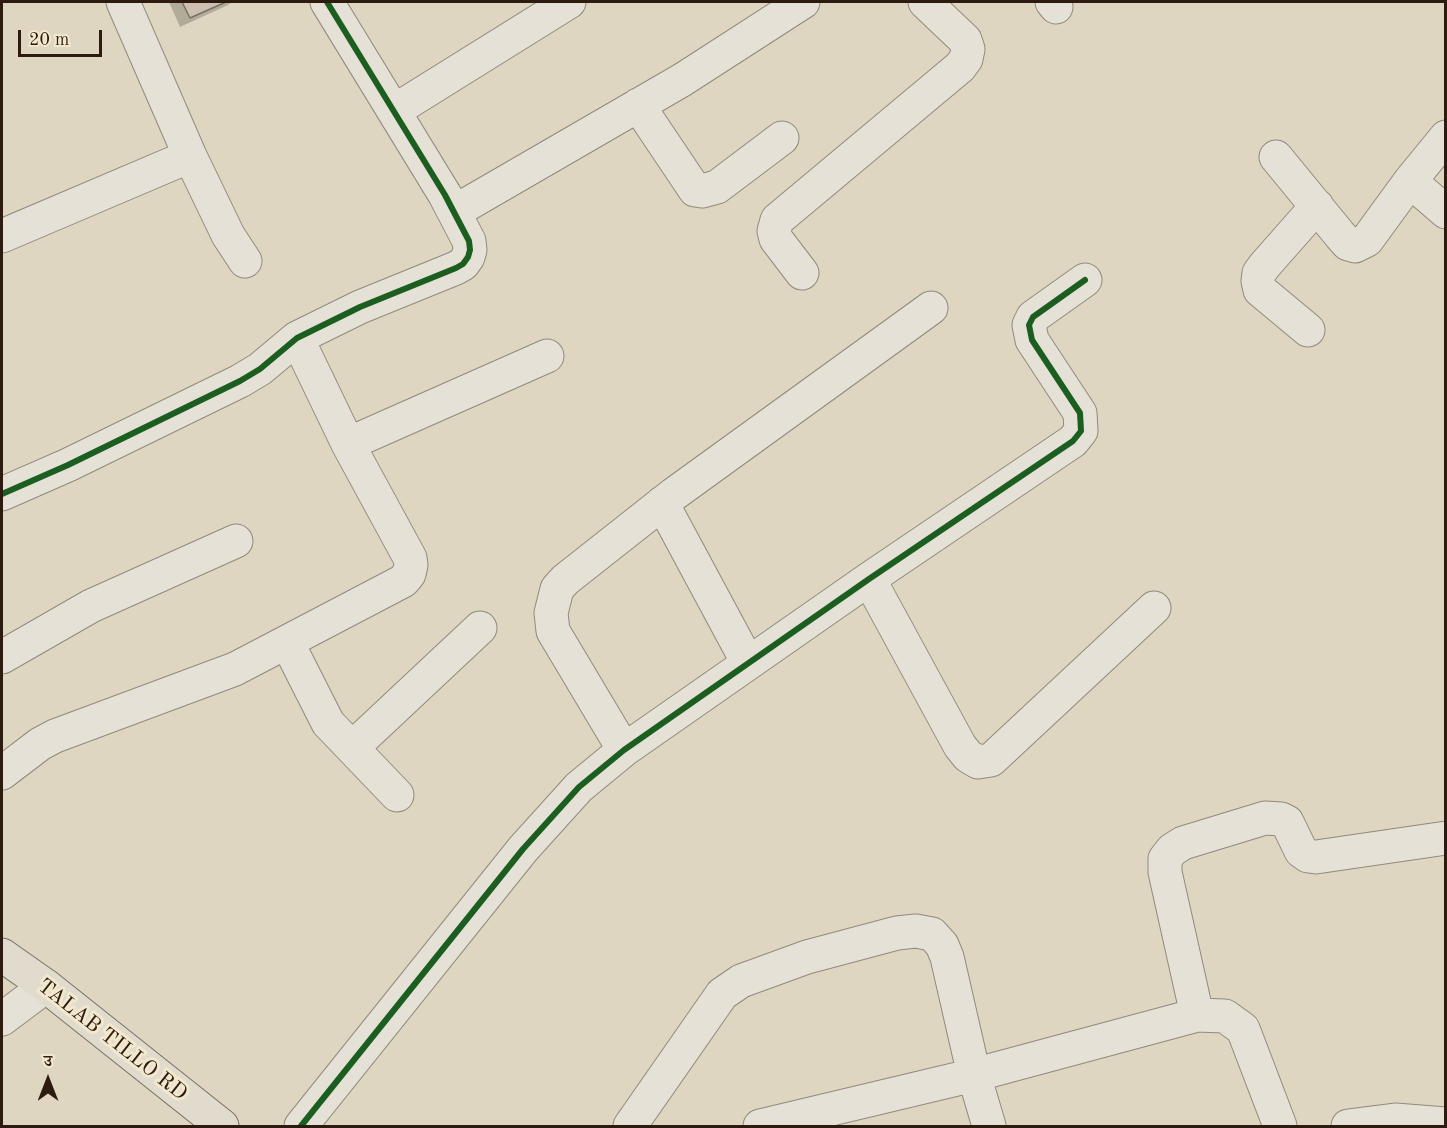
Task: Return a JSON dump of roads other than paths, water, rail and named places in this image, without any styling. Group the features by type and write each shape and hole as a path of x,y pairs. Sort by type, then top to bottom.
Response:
{"main road":[{"name":"TALAB TILLO RD","path":"2,955 46,986 222,1126"}],"street":[{"path":"123,2 190,156 228,236 245,261"},
{"path":"2,494 68,465 240,381 260,369 297,338 360,307 463,264 470,250 469,241 394,111 327,2"},
{"path":"394,111 569,2"},
{"path":"454,213 682,80 803,2"},
{"path":"802,273 776,239 774,231 777,220 960,67 966,59 968,49 965,40 925,2"},
{"path":"638,105 695,189 702,191 717,187 782,138"},
{"path":"1276,157 1348,244 1355,246 1367,240 1446,137"},
{"path":"2,236 190,156"},
{"path":"1410,181 1446,212"},
{"path":"1308,330 1260,290 1258,281 1259,273 1265,265 1317,206"},
{"path":"301,1126 523,849 579,787 624,750 748,663 869,579 1003,491 1073,441 1081,431 1080,413 1032,340 1029,324 1034,316 1085,280"},
{"path":"624,750 553,631 551,613 557,589 565,580 662,503 931,308"},
{"path":"2,773 40,744 55,736 235,669 403,581 409,574 410,558 348,444 297,338"},
{"path":"348,444 547,356"},
{"path":"662,503 748,663"},
{"path":"2,657 91,606 236,541"},
{"path":"869,579 960,746 968,756 978,762 992,760 1154,608"},
{"path":"352,748 480,628"},
{"path":"287,642 328,723 397,795"},
{"path":"1197,1015 1165,872 1165,859 1177,846 1265,818 1281,819 1287,822 1301,851 1308,856 1316,857 1446,838"},
{"path":"630,1126 722,994 741,981 807,957 897,933 916,931 932,934 942,945 947,957 974,1075 989,1126"},
{"path":"2,1019 46,986"},
{"path":"760,1126 974,1075 1197,1015 1225,1016 1243,1029 1280,1126"},
{"path":"1348,1126 1395,1120 1446,1124"}]}
